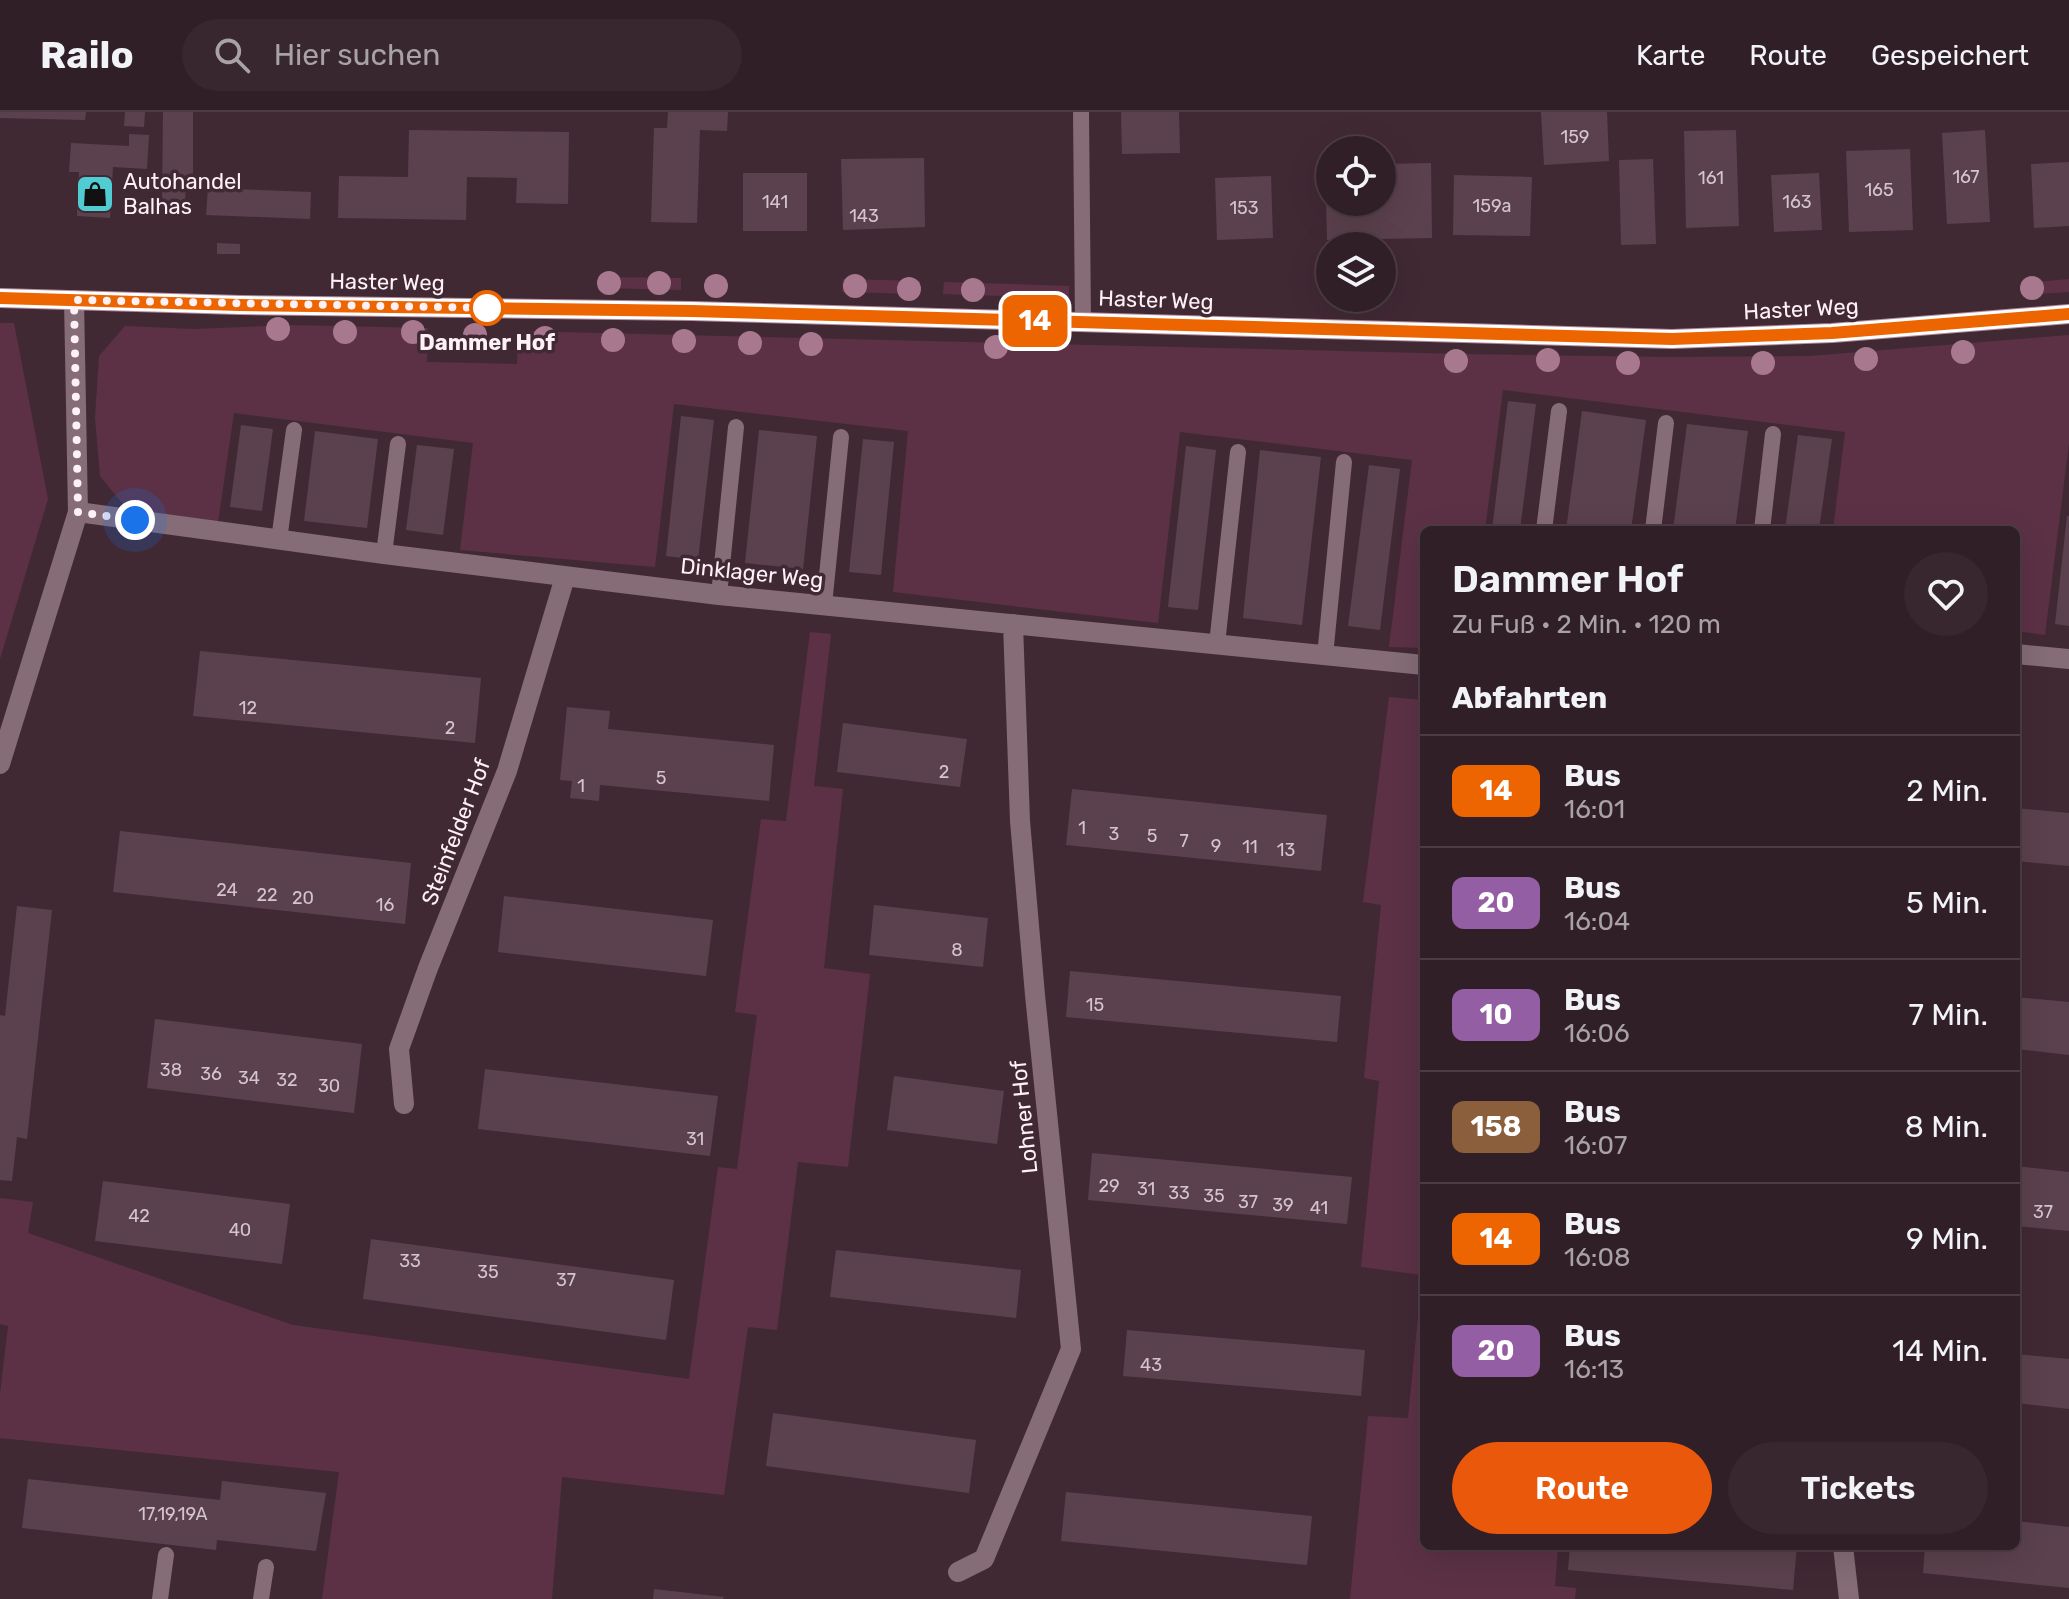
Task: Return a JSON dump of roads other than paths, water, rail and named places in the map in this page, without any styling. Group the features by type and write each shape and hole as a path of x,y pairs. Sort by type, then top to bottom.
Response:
{"street":[{"name":"Haster Weg","path":"0,298 692,311 1672,339 1832,333 2069,314"},
{"path":"0,764 78,512 74,300"},
{"name":"Dinklager Weg","path":"78,512 719,595 1420,665"},
{"name":"Steinfelder Hof","path":"404,1104 399,1049 507,771 565,577"},
{"name":"Lohner Hof","path":"958,1572 984,1559 1071,1349 1020,821 1013,624"},
{"path":"2020,654 2069,659"},
{"path":"1843,1550 1849,1599"}],"lane":[{"path":"1081,112 1083,322"},
{"path":"1545,526 1559,411"},
{"path":"1653,526 1666,423"},
{"path":"719,595 736,427"},
{"path":"279,540 294,430"},
{"path":"1762,526 1773,434"},
{"path":"824,605 841,437"},
{"path":"384,554 398,444"},
{"path":"1217,644 1238,452"},
{"path":"1325,656 1344,462"},
{"path":"160,1599 166,1555"},
{"path":"261,1599 266,1567"}],"place":[{"name":"Autohandel Balhas","path":"95,194"},
{"name":"Dammer Hof","path":"487,308"}]}
